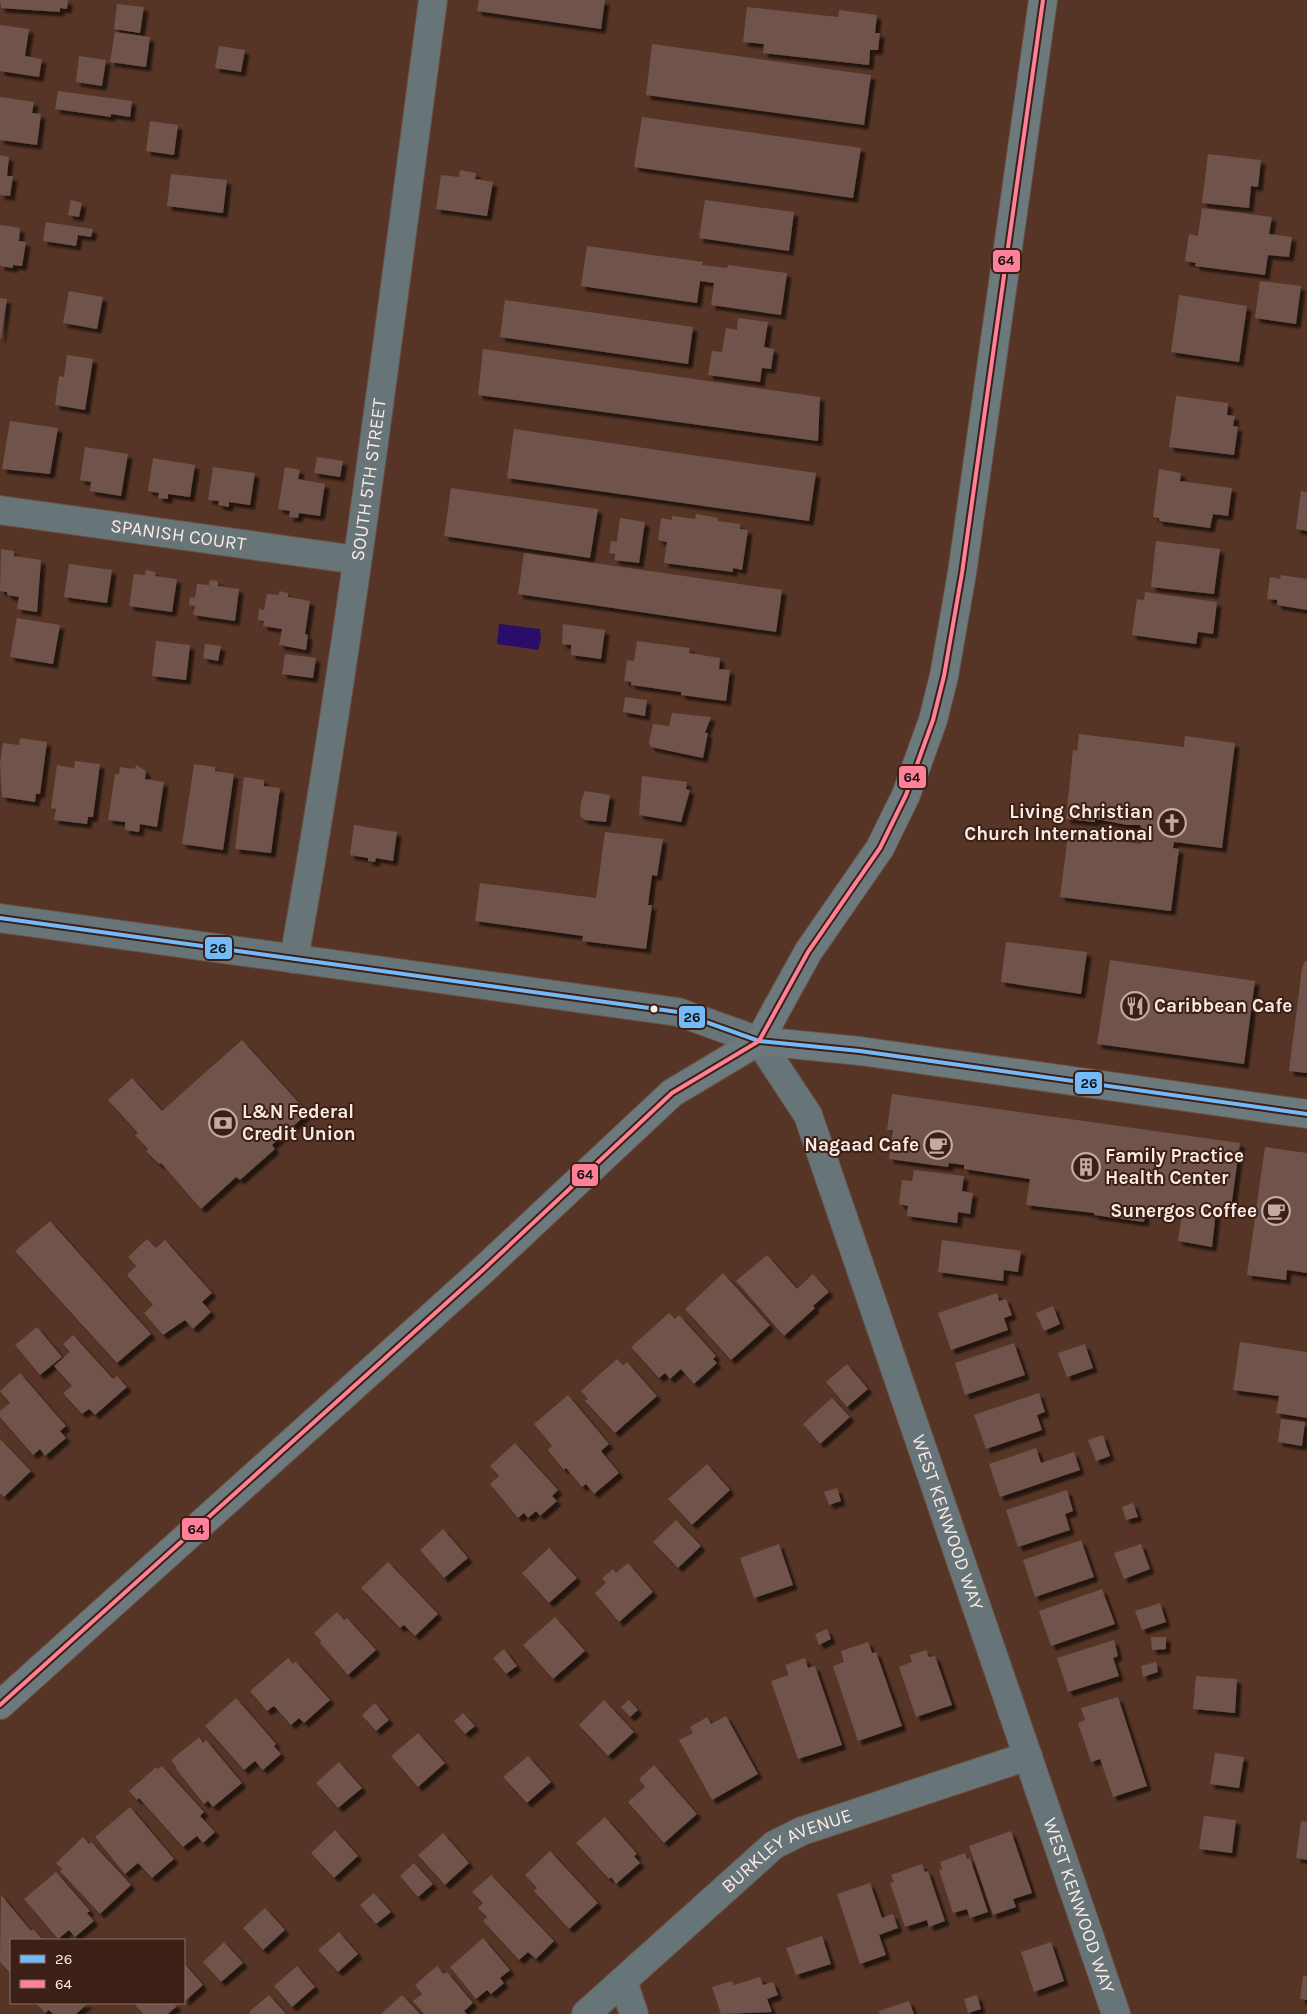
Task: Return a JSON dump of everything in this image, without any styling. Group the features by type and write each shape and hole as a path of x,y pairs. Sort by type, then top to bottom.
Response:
{"main road":[{"path":"0,1705 483,1270 672,1093 759,1042 808,952 880,848 906,795 933,720 944,676 962,573 1043,0"},
{"path":"759,1042 860,1050 1307,1114"}],"street":[{"name":"SOUTH 5TH STREET","path":"294,959 322,802 358,560 433,0"},
{"name":"SPANISH COURT","path":"0,510 358,560"},
{"path":"0,918 678,1012 759,1042"},
{"name":"WEST KENWOOD WAY","path":"759,1042 808,1115 1116,2014"},
{"name":"BURKLEY AVENUE","path":"586,2014 774,1845 802,1831 1028,1756"},
{"path":"623,1981 634,2014"}],"shaded area":[{"path":"499,624 540,629 541,639 538,650 497,644"}],"building":[{"path":"0,0 68,0 67,9 60,8 60,12 1,8"},
{"path":"479,0 605,0 601,29 477,11"},
{"path":"117,4 144,7 140,33 114,29"},
{"path":"747,7 838,17 839,10 877,15 875,33 880,33 878,50 870,50 869,65 763,53 764,44 743,42"},
{"path":"0,25 29,29 25,56 42,59 39,77 0,71"},
{"path":"115,32 150,37 146,67 110,62"},
{"path":"652,44 871,75 864,125 646,95"},
{"path":"219,46 245,50 241,72 215,68"},
{"path":"79,56 106,60 102,86 76,82"},
{"path":"58,91 132,101 130,117 111,114 111,117 55,109"},
{"path":"0,97 34,102 32,113 41,114 37,145 0,140"},
{"path":"642,117 861,148 853,198 634,167"},
{"path":"150,121 178,125 174,155 146,151"},
{"path":"1208,154 1261,160 1258,187 1251,186 1249,208 1202,203"},
{"path":"0,155 9,157 7,176 13,176 10,196 0,195"},
{"path":"460,170 476,173 475,179 493,182 487,216 436,209 441,175 459,177"},
{"path":"171,174 227,180 223,213 167,206"},
{"path":"71,200 82,203 79,217 68,215"},
{"path":"705,200 794,212 789,251 699,238"},
{"path":"1202,208 1272,217 1269,234 1292,237 1289,257 1268,255 1265,275 1195,266 1196,263 1185,261 1189,234 1198,236"},
{"path":"46,222 93,229 91,237 78,235 76,246 43,241"},
{"path":"0,225 20,228 19,241 26,242 22,266 13,265 13,268 0,266"},
{"path":"587,246 703,262 702,265 727,268 728,265 787,273 781,315 711,305 714,283 700,281 697,303 581,286"},
{"path":"1260,281 1301,286 1296,324 1255,318"},
{"path":"69,291 103,297 97,329 63,323"},
{"path":"1179,295 1247,306 1239,362 1171,352"},
{"path":"0,298 7,299 1,339 0,339"},
{"path":"505,300 693,327 688,364 500,337"},
{"path":"738,318 768,322 764,347 774,349 771,369 762,368 760,382 708,375 712,351 722,352 726,328 737,330"},
{"path":"483,349 820,397 818,441 478,395"},
{"path":"67,355 93,359 85,410 55,405 59,376 64,377"},
{"path":"1176,396 1228,403 1227,415 1235,416 1233,426 1238,427 1234,455 1169,447"},
{"path":"10,421 58,428 50,474 2,469"},
{"path":"514,429 816,473 809,521 507,478"},
{"path":"85,447 128,454 121,496 90,491 91,482 80,480"},
{"path":"317,457 343,461 340,477 314,473"},
{"path":"153,458 195,465 190,497 168,494 168,499 158,498 159,493 148,491"},
{"path":"213,467 255,473 250,505 229,502 229,507 218,505 219,501 208,500"},
{"path":"285,467 300,470 298,479 325,484 320,516 299,513 298,518 289,517 290,511 278,509"},
{"path":"1159,469 1181,473 1180,481 1232,488 1228,516 1213,514 1210,528 1159,521 1159,518 1153,517"},
{"path":"451,488 598,509 590,558 444,536"},
{"path":"1301,491 1307,492 1307,531 1296,529"},
{"path":"696,514 718,518 718,521 740,524 740,529 748,530 742,570 733,568 733,572 664,563 667,542 658,540 661,518 672,520 672,516 695,519"},
{"path":"620,518 645,522 639,563 614,560 615,554 609,553 611,541 617,542"},
{"path":"1156,541 1220,549 1214,594 1151,587"},
{"path":"1,549 14,551 14,556 41,560 37,612 17,609 19,597 7,595 7,592 0,591"},
{"path":"524,553 782,590 776,632 518,594"},
{"path":"69,564 112,570 107,603 64,597"},
{"path":"146,570 156,572 155,576 177,579 172,612 129,606 134,574 145,575"},
{"path":"1281,575 1307,579 1307,610 1277,605 1277,600 1267,599 1270,577 1280,579"},
{"path":"210,580 218,581 218,586 239,589 235,621 193,615 195,606 189,605 190,597 195,598 197,584 209,585"},
{"path":"279,591 288,593 288,597 310,601 305,634 308,635 306,650 279,645 282,629 263,626 264,621 258,620 259,609 264,610 267,594 279,595"},
{"path":"1145,592 1217,602 1213,634 1198,632 1196,644 1132,635 1137,599 1144,600"},
{"path":"17,618 60,625 53,664 10,657"},
{"path":"563,624 605,630 601,659 571,655 571,645 562,644"},
{"path":"156,641 190,645 186,680 152,676"},
{"path":"637,641 690,648 689,653 720,658 719,669 730,670 726,701 681,695 681,692 631,685 631,682 624,681 627,660 634,661"},
{"path":"205,644 221,646 218,661 203,658"},
{"path":"285,654 316,658 313,678 282,674"},
{"path":"625,697 647,700 645,716 623,712"},
{"path":"672,713 711,717 705,733 708,733 703,758 651,747 649,742 653,724 669,726"},
{"name":"Living Christian Church International","path":"1079,734 1184,747 1185,736 1235,743 1222,848 1174,842 1173,848 1179,849 1171,911 1060,897 1068,835 1141,844 1142,829 1140,825 1127,825 1101,820 1095,820 1095,822 1066,819 1073,750 1077,751"},
{"path":"20,738 47,742 40,794 36,794 35,802 2,797 0,764 3,743 19,745"},
{"path":"75,761 100,764 93,817 88,817 87,824 54,820 56,809 51,808 57,765 74,768"},
{"path":"194,764 215,767 215,771 234,774 223,850 182,844"},
{"path":"136,765 146,771 145,779 164,782 157,827 140,824 139,832 125,830 125,822 108,820 115,774 119,774 120,767 135,769"},
{"path":"642,776 687,782 686,789 690,790 681,822 639,815"},
{"path":"244,777 264,780 264,786 280,788 271,853 235,849"},
{"path":"585,791 610,795 606,822 585,820 580,816 581,802"},
{"path":"354,825 397,832 393,861 376,858 375,862 368,861 368,858 350,855"},
{"path":"605,832 663,839 657,876 652,875 648,905 652,905 646,949 582,941 583,936 475,921 480,883 596,898"},
{"path":"1006,942 1087,952 1081,994 1001,982"},
{"path":"1110,960 1255,981 1244,1064 1097,1044"},
{"path":"1305,961 1307,961 1307,1073 1289,1071 1302,968"},
{"name":"L&N Federal Credit Union","path":"242,1040 308,1113 272,1145 275,1149 240,1180 236,1177 201,1209 161,1163 159,1164 146,1151 148,1149 135,1135 138,1133 108,1100 132,1078 162,1111"},
{"path":"892,1094 1240,1143 1231,1208 1228,1208 1227,1212 1216,1211 1212,1247 1178,1241 1182,1214 1146,1210 1144,1222 1094,1215 1094,1213 1026,1205 1030,1179 964,1169 964,1165 949,1163 948,1167 889,1159 893,1130 887,1130"},
{"name":"Sunergos Coffee","path":"1265,1147 1307,1153 1307,1273 1287,1270 1286,1280 1247,1275"},
{"path":"914,1170 964,1176 962,1191 973,1193 970,1214 958,1212 957,1223 907,1216 908,1206 899,1204 902,1180 912,1181"},
{"path":"50,1221 151,1334 117,1363 15,1251"},
{"path":"147,1239 156,1248 165,1240 212,1293 202,1302 211,1312 193,1329 185,1320 163,1335 144,1313 153,1305 127,1275 136,1266 128,1257"},
{"path":"942,1240 1021,1251 1018,1272 1004,1270 1003,1281 938,1272"},
{"path":"767,1255 797,1289 813,1274 829,1292 813,1306 815,1308 784,1336 736,1281"},
{"path":"723,1273 770,1325 731,1360 685,1309"},
{"path":"997,1293 999,1301 1006,1299 1012,1315 1004,1318 1008,1330 951,1350 938,1313"},
{"path":"1053,1306 1060,1324 1044,1331 1036,1313"},
{"path":"669,1313 675,1319 679,1315 716,1356 713,1359 717,1363 694,1384 681,1369 670,1379 665,1373 659,1378 631,1347"},
{"path":"37,1327 62,1357 40,1375 15,1345"},
{"path":"73,1335 113,1379 117,1376 127,1387 95,1415 89,1409 82,1414 63,1393 72,1386 54,1366 70,1352 63,1344"},
{"path":"1240,1342 1307,1352 1307,1418 1276,1413 1279,1396 1233,1390"},
{"path":"1014,1343 1025,1375 965,1395 955,1363"},
{"path":"1085,1344 1093,1368 1067,1377 1058,1353"},
{"path":"617,1359 623,1365 627,1362 657,1396 615,1433 585,1401 588,1399 581,1391"},
{"path":"847,1364 868,1389 847,1407 826,1382"},
{"path":"20,1373 66,1426 60,1431 66,1438 45,1456 40,1449 33,1455 0,1417 0,1411 10,1403 0,1391"},
{"path":"1039,1393 1045,1412 1037,1415 1042,1430 986,1449 974,1415"},
{"path":"568,1395 609,1444 601,1451 619,1473 594,1494 586,1484 582,1487 566,1468 564,1470 548,1450 552,1446 534,1424"},
{"path":"832,1398 850,1417 820,1444 803,1424"},
{"path":"1281,1419 1305,1422 1302,1446 1278,1442"},
{"path":"1103,1435 1110,1456 1096,1461 1088,1440"},
{"path":"0,1439 31,1471 4,1497 0,1493"},
{"path":"515,1443 558,1490 552,1496 557,1501 540,1516 536,1511 528,1518 524,1513 518,1518 490,1484 499,1476 490,1466"},
{"path":"1036,1448 1041,1463 1074,1452 1080,1470 1000,1497 989,1464"},
{"path":"707,1464 730,1490 692,1525 668,1499"},
{"path":"837,1488 841,1501 829,1505 824,1492"},
{"path":"1067,1490 1073,1511 1065,1514 1070,1530 1018,1547 1006,1510"},
{"path":"1133,1503 1138,1517 1126,1520 1122,1507"},
{"path":"676,1520 701,1546 678,1568 653,1542"},
{"path":"443,1529 468,1558 444,1578 420,1550"},
{"path":"1081,1540 1094,1577 1035,1597 1023,1560"},
{"path":"779,1544 793,1585 754,1598 740,1558"},
{"path":"1141,1544 1150,1569 1124,1579 1114,1553"},
{"path":"549,1548 577,1578 549,1603 522,1573"},
{"path":"388,1562 438,1614 415,1636 404,1625 400,1628 361,1588"},
{"path":"628,1563 653,1592 619,1622 595,1593 606,1583 602,1578 613,1569 616,1573"},
{"path":"1102,1589 1115,1624 1051,1646 1039,1611"},
{"path":"1160,1603 1166,1622 1142,1630 1135,1611"},
{"path":"337,1612 344,1620 347,1618 376,1650 348,1675 320,1643 321,1641 314,1633"},
{"path":"555,1617 585,1651 553,1679 523,1645"},
{"path":"827,1629 831,1639 819,1645 815,1634"},
{"path":"1151,1637 1166,1637 1166,1649 1152,1650"},
{"path":"1114,1640 1118,1656 1113,1658 1119,1676 1068,1692 1057,1658"},
{"path":"868,1642 872,1653 876,1652 902,1726 858,1741 833,1666 844,1662 841,1651"},
{"path":"504,1649 517,1666 506,1674 493,1658"},
{"path":"926,1650 929,1657 935,1656 952,1705 916,1717 899,1667 912,1662 910,1655"},
{"path":"288,1658 293,1664 295,1661 330,1700 304,1723 299,1718 291,1725 274,1706 267,1711 250,1691"},
{"path":"805,1658 808,1668 815,1666 842,1745 798,1759 771,1681 789,1675 785,1665"},
{"path":"1156,1662 1158,1672 1143,1677 1141,1666"},
{"path":"1196,1676 1237,1679 1235,1713 1193,1709"},
{"path":"1118,1697 1147,1786 1113,1797 1100,1759 1091,1762 1078,1723 1085,1720 1081,1708"},
{"path":"236,1698 276,1744 274,1746 281,1754 263,1770 255,1761 244,1770 205,1726"},
{"path":"604,1700 634,1732 608,1756 579,1725"},
{"path":"629,1700 638,1710 630,1717 621,1707"},
{"path":"375,1703 389,1720 376,1731 362,1715"},
{"path":"463,1713 475,1726 465,1734 454,1721"},
{"path":"726,1716 758,1774 712,1800 679,1740 693,1733 690,1727 707,1717 711,1724"},
{"path":"418,1733 445,1763 418,1787 391,1756"},
{"path":"199,1737 203,1743 206,1740 242,1783 213,1807 208,1801 204,1804 171,1760"},
{"path":"1215,1753 1244,1757 1239,1788 1210,1784"},
{"path":"528,1756 551,1782 527,1803 503,1777"},
{"path":"339,1762 362,1788 338,1808 316,1783"},
{"path":"654,1765 697,1814 664,1843 628,1802 645,1787 639,1779"},
{"path":"162,1766 204,1812 200,1816 215,1832 203,1843 197,1836 183,1847 139,1798 137,1800 129,1791 156,1767 158,1769"},
{"path":"130,1807 174,1859 152,1878 138,1863 125,1874 95,1837"},
{"path":"1204,1816 1236,1820 1232,1853 1199,1849"},
{"path":"605,1817 637,1854 634,1856 640,1863 616,1884 611,1877 609,1879 576,1843"},
{"path":"1301,1821 1307,1822 1307,1860 1296,1858"},
{"path":"335,1830 358,1856 334,1878 311,1853"},
{"path":"1011,1831 1032,1893 1013,1899 1016,1907 993,1915 969,1846"},
{"path":"443,1833 469,1863 445,1885 418,1855"},
{"path":"83,1837 89,1844 91,1842 131,1885 100,1914 60,1871 62,1869 56,1863"},
{"path":"550,1851 598,1903 569,1929 534,1891 537,1888 525,1875"},
{"path":"965,1853 967,1859 970,1858 988,1912 970,1918 967,1909 953,1913 939,1870 942,1869 940,1862"},
{"path":"414,1863 433,1884 418,1897 400,1876"},
{"path":"922,1864 925,1872 928,1871 945,1921 929,1927 927,1920 905,1927 890,1883 894,1882 891,1875"},
{"path":"56,1872 90,1911 87,1913 94,1921 75,1937 69,1930 58,1939 24,1899"},
{"path":"491,1875 554,1941 536,1959 528,1952 519,1960 483,1921 487,1917 478,1908 483,1903 472,1892"},
{"path":"870,1883 882,1918 893,1914 898,1928 879,1935 886,1955 860,1964 837,1894"},
{"path":"374,1893 391,1912 376,1924 360,1905"},
{"path":"1,1895 31,1931 33,1929 42,1939 10,1939 10,1973 0,1962"},
{"path":"265,1908 285,1930 263,1950 243,1928"},
{"path":"339,1932 358,1954 338,1972 318,1950"},
{"path":"822,1936 831,1964 796,1975 786,1948"},
{"path":"483,1938 510,1970 500,1978 504,1983 491,1994 487,1990 476,1999 450,1967"},
{"path":"224,1942 243,1963 221,1982 203,1962"},
{"path":"1051,1942 1064,1981 1034,1992 1021,1952"},
{"path":"185,1964 203,1985 185,2001"},
{"path":"297,1966 315,1987 292,2007 274,1986"},
{"path":"437,1966 444,1974 447,1972 473,2003 464,2011 467,2014 424,2014 413,2001 422,1994 415,1985"},
{"path":"1303,1976 1307,1976 1307,2000 1300,1999"},
{"path":"760,1977 763,1985 773,1982 778,1995 767,1999 772,2012 721,2014 712,1987 732,1981 734,1985"},
{"path":"269,1995 286,2014 251,2014 249,2012"},
{"path":"402,1995 420,2014 381,2014"},
{"path":"977,1995 981,2009 968,2013 964,1999"},
{"path":"909,2001 914,2014 880,2014 879,2011"},
{"path":"37,2004 87,2004 76,2014 53,2014 49,2010 45,2013"},
{"path":"175,2004 177,2006 168,2014 143,2014 135,2005"}],"transit line":[{"name":"64","path":"0,1705 483,1270 672,1093 759,1041 808,952 880,848 906,795 933,720 944,676 962,573 1043,0"},
{"name":"26","path":"0,918 678,1012 759,1041 860,1051 1307,1114"}],"place":[{"name":"Living Christian Church International","path":"1172,823"},
{"name":"Caribbean Cafe","path":"1135,1006"},
{"name":"L&N Federal Credit Union","path":"223,1123"},
{"name":"Nagaad Cafe","path":"938,1145"},
{"name":"Family Practice Health Center","path":"1086,1167"},
{"name":"Sunergos Coffee","path":"1276,1211"}]}
